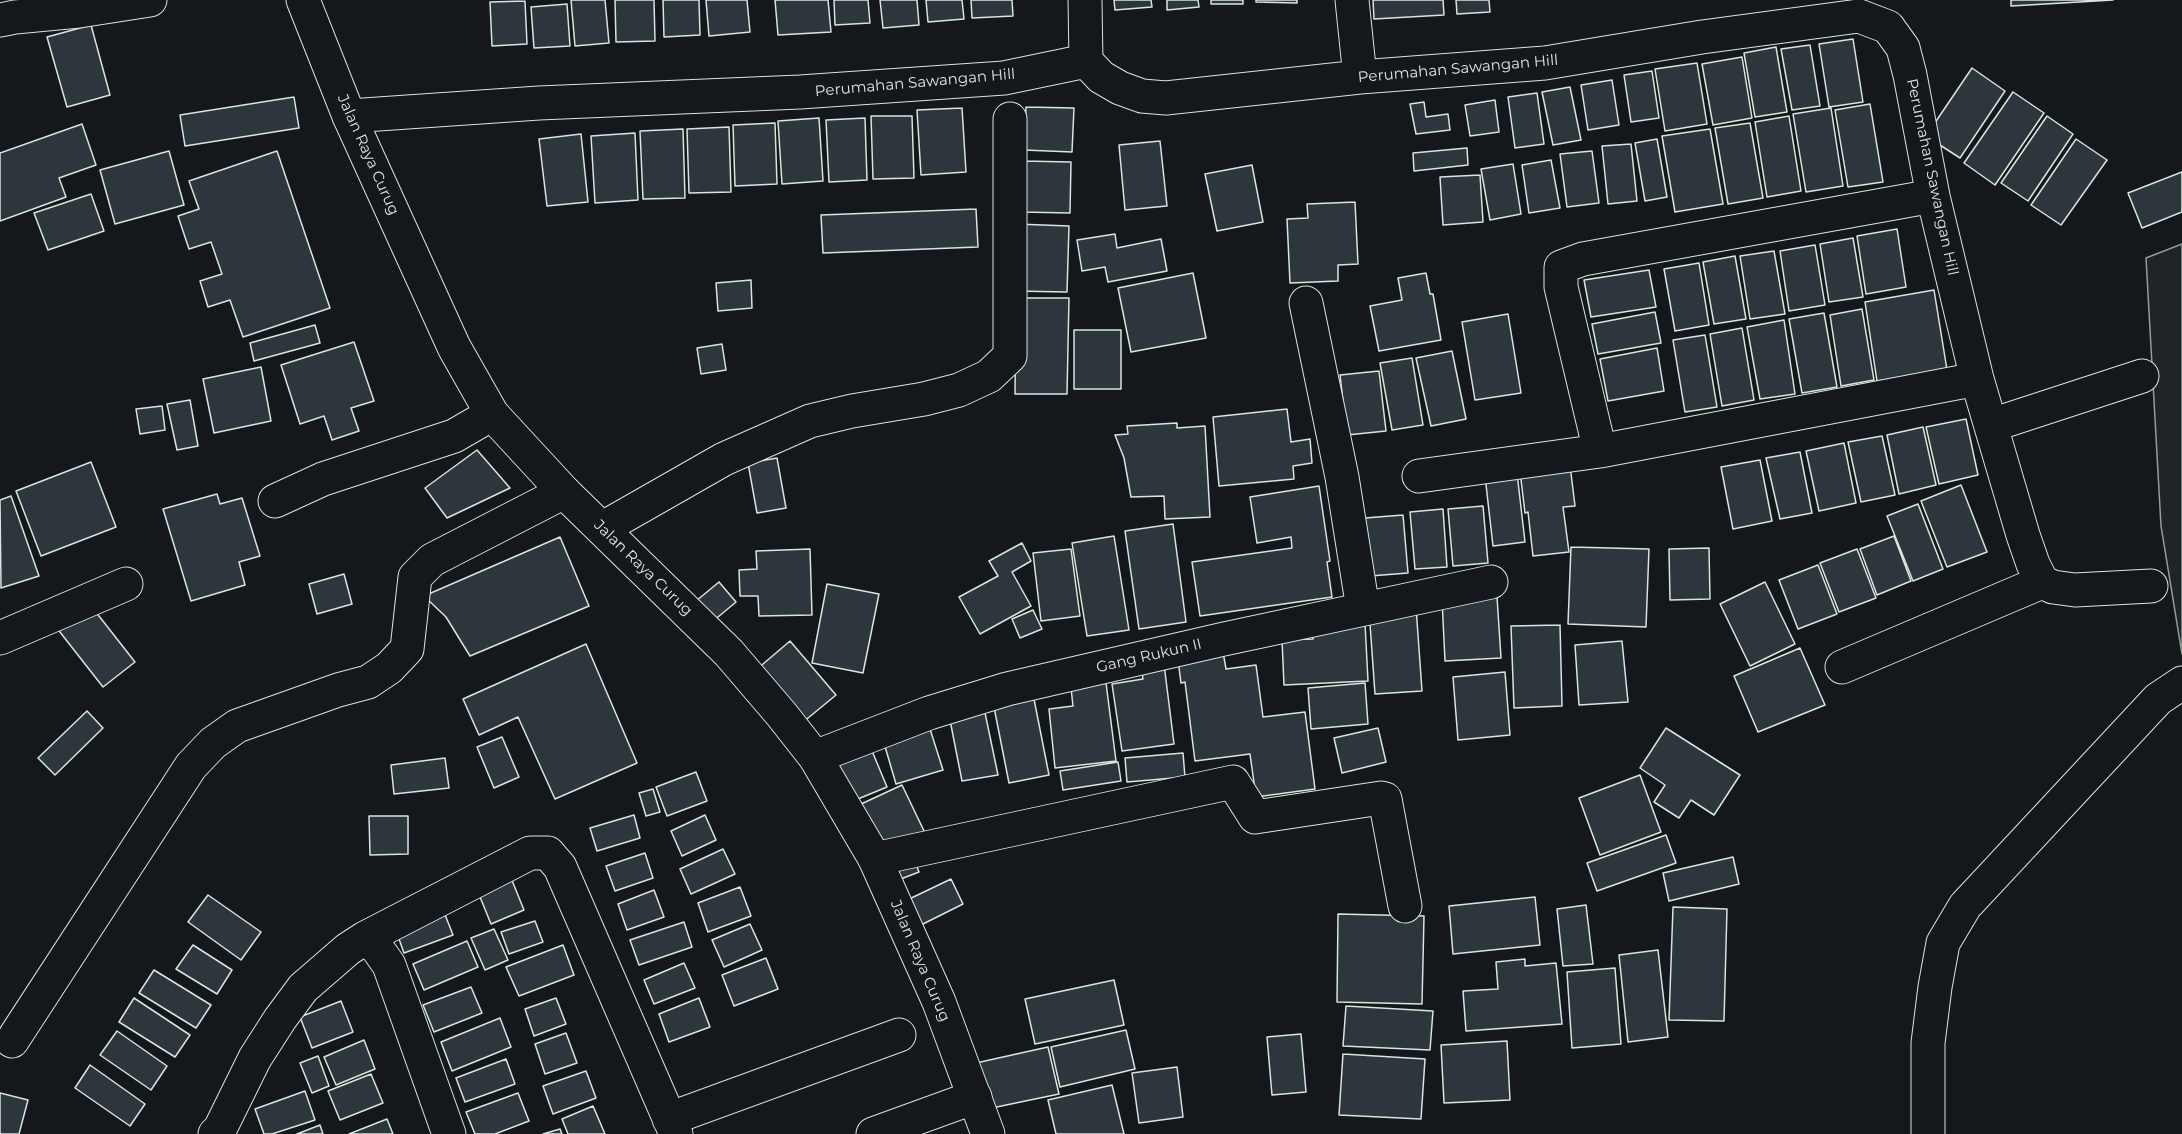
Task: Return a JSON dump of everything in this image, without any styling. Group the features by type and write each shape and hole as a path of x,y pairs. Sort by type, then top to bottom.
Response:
{"street":[{"path":"0,20 150,0"},
{"name":"Jalan Raya Curug","path":"303,0 349,116 454,347 492,414 564,492 729,653 815,757 875,859 939,1002 988,1134"},
{"path":"1085,0 1086,61"},
{"path":"1352,0 1360,77"},
{"name":"Perumahan Sawangan Hill","path":"349,116 539,103 800,93 992,78 1086,61 1101,77 1120,88 1142,96 1166,98 1360,77 1545,63 1702,37 1859,16 1888,27 1903,48 1934,196 1977,380 2023,535 2042,582"},
{"path":"603,528 724,459 810,421 959,390 989,376 1010,356 1010,119"},
{"path":"1600,451 1561,287 1562,267 1583,259 1934,196"},
{"path":"1306,303 1342,477 1363,609"},
{"path":"1992,425 2142,376"},
{"path":"1419,476 1600,451 1977,380"},
{"path":"275,501 323,479 454,436 492,414"},
{"path":"12,1041 191,766 213,743 237,726 338,690 368,682 390,668 407,650 415,577 432,560 564,492"},
{"name":"Gang Rukun II","path":"815,757 929,713 1007,689 1491,582"},
{"path":"1842,667 2042,582 2052,587 2075,591 2151,586"},
{"path":"0,638 126,584"},
{"path":"1928,1134 1928,1043 1943,943 1965,906 2158,699 2182,683"},
{"path":"875,859 1233,782 1255,817 1385,799 1405,906"},
{"path":"215,1134 220,1129 255,1058 303,988 348,949 365,938 530,853 548,853 560,867 673,1126 899,1035"},
{"path":"365,938 377,948 389,965 449,1134"},
{"path":"873,1134 975,1097"}],"shaded area":[{"path":"2182,244 2182,654 2161,526 2146,258"}],"building":[{"path":"571,0 605,0 609,43 575,46"},
{"path":"615,0 654,0 655,41 616,42"},
{"path":"663,0 699,0 700,35 664,37"},
{"path":"706,0 747,0 750,32 709,36"},
{"path":"775,0 828,0 831,32 778,35"},
{"path":"834,0 868,0 870,23 835,25"},
{"path":"880,0 917,0 919,25 883,28"},
{"path":"926,0 962,0 964,19 928,22"},
{"path":"971,0 1012,0 1013,16 972,18"},
{"path":"1114,0 1151,0 1152,7 1115,10"},
{"path":"1167,0 1198,0 1199,7 1167,10"},
{"path":"1211,0 1243,0 1243,4 1211,4"},
{"path":"1256,0 1297,0 1297,3 1256,2"},
{"path":"1373,0 1443,0 1444,15 1374,19"},
{"path":"1456,0 1489,0 1490,12 1457,14"},
{"path":"2011,0 2113,0 2011,6"},
{"path":"525,1 527,44 492,46 490,2"},
{"path":"567,4 570,46 534,48 531,7"},
{"path":"91,25 110,95 67,107 47,37"},
{"path":"1853,39 1863,102 1829,107 1819,44"},
{"path":"1810,45 1820,106 1792,110 1781,49"},
{"path":"1776,47 1787,112 1755,117 1744,53"},
{"path":"1742,57 1752,118 1713,125 1702,64"},
{"path":"1697,63 1707,124 1665,131 1655,69"},
{"path":"1972,68 2005,91 1960,158 1926,136"},
{"path":"1652,71 1659,118 1631,122 1624,75"},
{"path":"1612,80 1619,125 1588,130 1581,85"},
{"path":"1570,87 1581,140 1553,145 1542,92"},
{"path":"2013,92 2044,113 1995,185 1964,163"},
{"path":"1537,93 1544,144 1515,148 1508,97"},
{"path":"294,97 299,128 185,146 180,115"},
{"path":"1495,100 1499,132 1470,136 1465,105"},
{"path":"1424,102 1426,117 1448,114 1450,130 1416,134 1410,104"},
{"path":"1870,104 1883,182 1848,187 1835,110"},
{"path":"1026,107 1074,108 1072,152 1024,150"},
{"path":"962,108 966,172 921,175 917,110"},
{"path":"1831,108 1843,186 1806,192 1793,114"},
{"path":"871,116 912,116 914,178 873,179"},
{"path":"1789,116 1801,191 1767,197 1755,122"},
{"path":"2047,116 2073,134 2028,201 2001,183"},
{"path":"819,118 823,181 782,184 778,121"},
{"path":"865,118 867,180 829,182 826,120"},
{"path":"775,123 777,184 735,186 733,125"},
{"path":"1750,123 1763,198 1728,204 1715,128"},
{"path":"82,124 96,165 59,178 66,197 0,221 0,153"},
{"path":"729,127 731,192 689,193 687,129"},
{"path":"683,129 685,198 643,199 640,131"},
{"path":"1710,129 1723,204 1675,212 1662,136"},
{"path":"635,133 638,200 595,203 591,136"},
{"path":"581,134 588,202 547,206 539,139"},
{"path":"1657,139 1667,197 1645,201 1635,143"},
{"path":"2076,139 2107,160 2061,225 2031,205"},
{"path":"1160,141 1167,206 1125,210 1119,145"},
{"path":"1631,144 1637,201 1608,204 1602,146"},
{"path":"1467,148 1468,165 1414,171 1413,153"},
{"path":"169,151 184,205 115,224 100,170"},
{"path":"277,151 330,308 243,337 230,300 208,307 200,281 222,274 211,242 189,249 178,216 199,209 189,181"},
{"path":"1592,151 1599,203 1567,207 1560,154"},
{"path":"1551,160 1560,208 1529,213 1522,165"},
{"path":"1023,161 1071,162 1070,213 1021,212"},
{"path":"1513,164 1521,214 1490,220 1481,169"},
{"path":"1252,165 1263,222 1217,231 1205,174"},
{"path":"2182,172 2182,212 2142,228 2128,193"},
{"path":"1480,175 1483,222 1443,225 1440,177"},
{"path":"91,194 104,231 48,250 34,213"},
{"path":"1355,202 1358,264 1338,265 1338,281 1290,283 1287,219 1308,218 1307,204"},
{"path":"976,209 978,247 823,253 821,215"},
{"path":"1016,224 1069,226 1067,292 1014,291"},
{"path":"1897,229 1906,287 1866,294 1857,236"},
{"path":"1115,234 1117,248 1161,239 1167,271 1108,282 1105,267 1082,271 1077,240"},
{"path":"1853,238 1863,297 1829,302 1820,244"},
{"path":"1815,245 1825,305 1789,311 1780,251"},
{"path":"1774,251 1785,314 1750,319 1740,256"},
{"path":"1735,256 1746,319 1714,324 1703,262"},
{"path":"1699,263 1709,325 1675,331 1664,269"},
{"path":"1649,270 1656,307 1591,317 1584,280"},
{"path":"1193,273 1206,338 1131,352 1118,288"},
{"path":"1426,273 1430,294 1433,294 1441,340 1379,351 1370,306 1402,300 1398,278"},
{"path":"751,280 752,308 718,311 716,283"},
{"path":"1934,290 1947,370 1877,381 1865,302"},
{"path":"1016,298 1069,298 1067,394 1015,394"},
{"path":"1862,309 1874,380 1841,386 1830,315"},
{"path":"1655,312 1661,343 1598,354 1592,324"},
{"path":"1824,313 1837,387 1802,393 1789,319"},
{"path":"1508,314 1521,393 1475,400 1462,322"},
{"path":"1784,320 1795,394 1760,399 1747,327"},
{"path":"315,325 320,343 254,361 250,343"},
{"path":"1742,328 1754,400 1722,406 1710,334"},
{"path":"1074,330 1121,330 1121,389 1074,389"},
{"path":"1705,335 1717,407 1685,412 1673,340"},
{"path":"354,342 374,401 351,408 359,431 332,440 324,416 300,424 281,365"},
{"path":"722,344 726,370 701,374 697,348"},
{"path":"1657,348 1664,391 1608,401 1600,359"},
{"path":"1452,351 1466,419 1431,426 1416,358"},
{"path":"1412,358 1423,425 1392,430 1380,363"},
{"path":"261,367 271,421 214,433 203,379"},
{"path":"1379,371 1386,431 1347,435 1340,375"},
{"path":"190,400 198,446 177,450 167,404"},
{"path":"162,406 165,430 140,434 136,409"},
{"path":"1287,409 1291,442 1310,439 1312,463 1293,466 1294,479 1219,486 1213,417"},
{"path":"1966,419 1978,475 1939,484 1926,427"},
{"path":"1177,423 1177,428 1205,426 1210,517 1165,519 1164,496 1131,497 1124,458 1115,435 1128,434 1127,426"},
{"path":"1923,427 1936,485 1899,494 1887,435"},
{"path":"1882,436 1895,495 1861,502 1848,442"},
{"path":"1844,443 1856,503 1819,511 1806,451"},
{"path":"477,450 510,488 447,518 425,488"},
{"path":"1800,452 1812,513 1780,519 1766,458"},
{"path":"1569,457 1575,506 1563,507 1569,552 1533,556 1519,463"},
{"path":"777,458 786,508 757,513 748,463"},
{"path":"1760,460 1772,521 1733,529 1721,467"},
{"path":"91,462 116,527 41,556 16,491"},
{"path":"1517,473 1525,542 1493,546 1485,476"},
{"path":"1961,485 1987,552 1947,567 1921,501"},
{"path":"1319,486 1330,561 1327,562 1332,597 1200,616 1192,562 1292,548 1291,537 1257,543 1250,497"},
{"path":"217,494 220,504 242,498 260,556 239,562 245,585 191,601 163,509"},
{"path":"11,496 39,576 1,588 0,500"},
{"path":"1918,504 1943,569 1913,581 1887,516"},
{"path":"1483,506 1488,563 1453,566 1448,509"},
{"path":"1443,509 1447,567 1415,569 1410,512"},
{"path":"1403,515 1408,573 1370,576 1365,518"},
{"path":"1173,524 1186,622 1139,629 1125,531"},
{"path":"1114,536 1129,630 1087,636 1072,543"},
{"path":"1894,536 1911,581 1877,595 1860,549"},
{"path":"560,537 589,606 470,656 446,617 424,596"},
{"path":"1022,543 1031,561 1012,572 1031,606 980,634 959,597 998,576 989,561"},
{"path":"1571,547 1649,549 1646,627 1568,624"},
{"path":"1709,548 1710,599 1670,600 1669,549"},
{"path":"810,549 812,615 759,616 758,596 740,596 739,570 757,569 756,551"},
{"path":"1071,549 1080,616 1041,621 1033,553"},
{"path":"1857,549 1876,598 1839,612 1820,563"},
{"path":"1818,565 1837,614 1798,629 1779,580"},
{"path":"344,574 352,604 317,614 309,584"},
{"path":"719,582 736,602 712,622 696,601"},
{"path":"1765,582 1795,644 1750,666 1720,604"},
{"path":"827,584 879,594 863,673 812,663"},
{"path":"1497,597 1501,658 1445,661 1442,599"},
{"path":"88,602 135,662 103,687 56,627"},
{"path":"1416,607 1422,691 1375,694 1369,610"},
{"path":"1033,610 1042,629 1020,638 1012,619"},
{"path":"1365,623 1368,681 1284,685 1282,640 1313,639 1313,625"},
{"path":"1560,625 1562,706 1514,708 1511,626"},
{"path":"790,641 836,695 802,723 756,670"},
{"path":"1622,641 1628,702 1579,705 1575,645"},
{"path":"586,644 637,763 555,799 518,717 479,735 463,699"},
{"path":"1222,646 1226,669 1256,665 1263,717 1305,712 1315,789 1256,797 1250,754 1195,761 1185,682 1181,683 1177,652"},
{"path":"1800,648 1825,705 1758,732 1734,676"},
{"path":"1163,656 1174,744 1122,751 1112,684 1143,679 1140,660"},
{"path":"1505,672 1510,735 1458,740 1453,677"},
{"path":"1105,675 1116,761 1055,768 1049,709 1073,706 1070,679"},
{"path":"1365,683 1368,724 1311,729 1308,688"},
{"path":"1033,694 1049,775 1009,783 993,702"},
{"path":"984,708 998,775 962,781 949,715"},
{"path":"87,711 103,728 55,775 38,758"},
{"path":"1378,728 1386,762 1342,773 1334,738"},
{"path":"1666,728 1740,775 1714,815 1691,800 1679,818 1654,802 1665,785 1640,768"},
{"path":"930,729 943,770 896,784 884,743"},
{"path":"502,737 519,777 494,788 477,747"},
{"path":"870,746 887,787 853,801 836,760"},
{"path":"1183,753 1185,777 1127,782 1125,758"},
{"path":"445,758 449,788 394,794 391,765"},
{"path":"1118,762 1121,781 1063,790 1060,771"},
{"path":"696,772 707,801 667,816 656,787"},
{"path":"1640,775 1661,832 1600,855 1579,798"},
{"path":"902,785 925,833 881,853 859,805"},
{"path":"653,789 660,812 646,816 639,793"},
{"path":"634,815 640,838 597,851 590,828"},
{"path":"705,815 716,840 682,856 671,831"},
{"path":"369,816 408,816 408,854 370,855"},
{"path":"1666,835 1676,863 1597,891 1587,863"},
{"path":"723,849 735,874 691,894 680,869"},
{"path":"645,853 653,878 615,891 606,866"},
{"path":"912,854 919,872 893,882 885,863"},
{"path":"1733,857 1739,884 1669,901 1663,873"},
{"path":"511,878 524,910 491,924 478,892"},
{"path":"951,879 963,904 915,928 903,902"},
{"path":"740,887 751,916 708,932 698,903"},
{"path":"654,890 664,917 627,930 618,904"},
{"path":"208,895 261,932 241,960 188,922"},
{"path":"1535,897 1540,945 1453,954 1449,906"},
{"path":"1586,905 1593,964 1563,966 1557,909"},
{"path":"442,907 453,935 404,953 394,925"},
{"path":"1673,907 1727,909 1724,1021 1669,1020"},
{"path":"1338,914 1424,916 1422,1004 1337,1002"},
{"path":"535,921 543,942 509,954 501,932"},
{"path":"684,922 692,947 639,965 630,940"},
{"path":"750,924 762,950 724,967 712,940"},
{"path":"494,929 508,960 485,970 471,938"},
{"path":"467,941 478,967 424,990 413,964"},
{"path":"193,945 232,970 217,994 176,969"},
{"path":"563,945 574,975 519,996 506,967"},
{"path":"1658,950 1668,1037 1628,1042 1619,955"},
{"path":"766,958 778,989 734,1006 722,975"},
{"path":"1525,959 1525,966 1556,963 1562,1024 1466,1031 1463,991 1498,989 1496,962"},
{"path":"684,963 695,988 654,1004 644,980"},
{"path":"1615,968 1621,1044 1572,1048 1567,972"},
{"path":"154,970 211,1005 196,1028 139,993"},
{"path":"1114,980 1124,1025 1035,1044 1025,999"},
{"path":"471,987 482,1013 434,1032 423,1005"},
{"path":"134,998 190,1035 175,1057 119,1022"},
{"path":"556,998 566,1024 534,1036 525,1009"},
{"path":"699,998 710,1027 669,1042 659,1014"},
{"path":"341,1001 353,1032 312,1048 300,1017"},
{"path":"1346,1006 1433,1011 1430,1050 1343,1046"},
{"path":"500,1018 511,1047 452,1071 441,1042"},
{"path":"1126,1030 1135,1069 1060,1087 1051,1047"},
{"path":"117,1031 167,1066 151,1090 100,1055"},
{"path":"566,1033 577,1063 545,1074 535,1044"},
{"path":"1301,1034 1306,1092 1272,1095 1267,1037"},
{"path":"364,1040 375,1069 336,1085 324,1057"},
{"path":"1507,1041 1510,1100 1444,1103 1441,1045"},
{"path":"1048,1047 1059,1094 987,1109 976,1063"},
{"path":"1343,1054 1425,1059 1421,1119 1339,1115"},
{"path":"318,1056 329,1086 312,1093 300,1063"},
{"path":"506,1059 515,1084 465,1102 456,1078"},
{"path":"90,1065 145,1104 130,1126 75,1088"},
{"path":"1177,1067 1183,1117 1139,1123 1132,1073"},
{"path":"586,1071 596,1098 553,1114 543,1086"},
{"path":"371,1074 383,1103 340,1120 328,1091"},
{"path":"1112,1085 1124,1134 1056,1134 1048,1100"},
{"path":"305,1091 315,1120 272,1134 264,1134 255,1109"},
{"path":"0,1093 28,1100 19,1134 0,1134"},
{"path":"518,1093 529,1121 495,1134 475,1134 466,1112"},
{"path":"593,1106 605,1134 568,1134 562,1119"},
{"path":"387,1119 393,1134 349,1134"},
{"path":"320,1125 323,1134 297,1134"},
{"path":"560,1129 562,1134 543,1134"}]}
